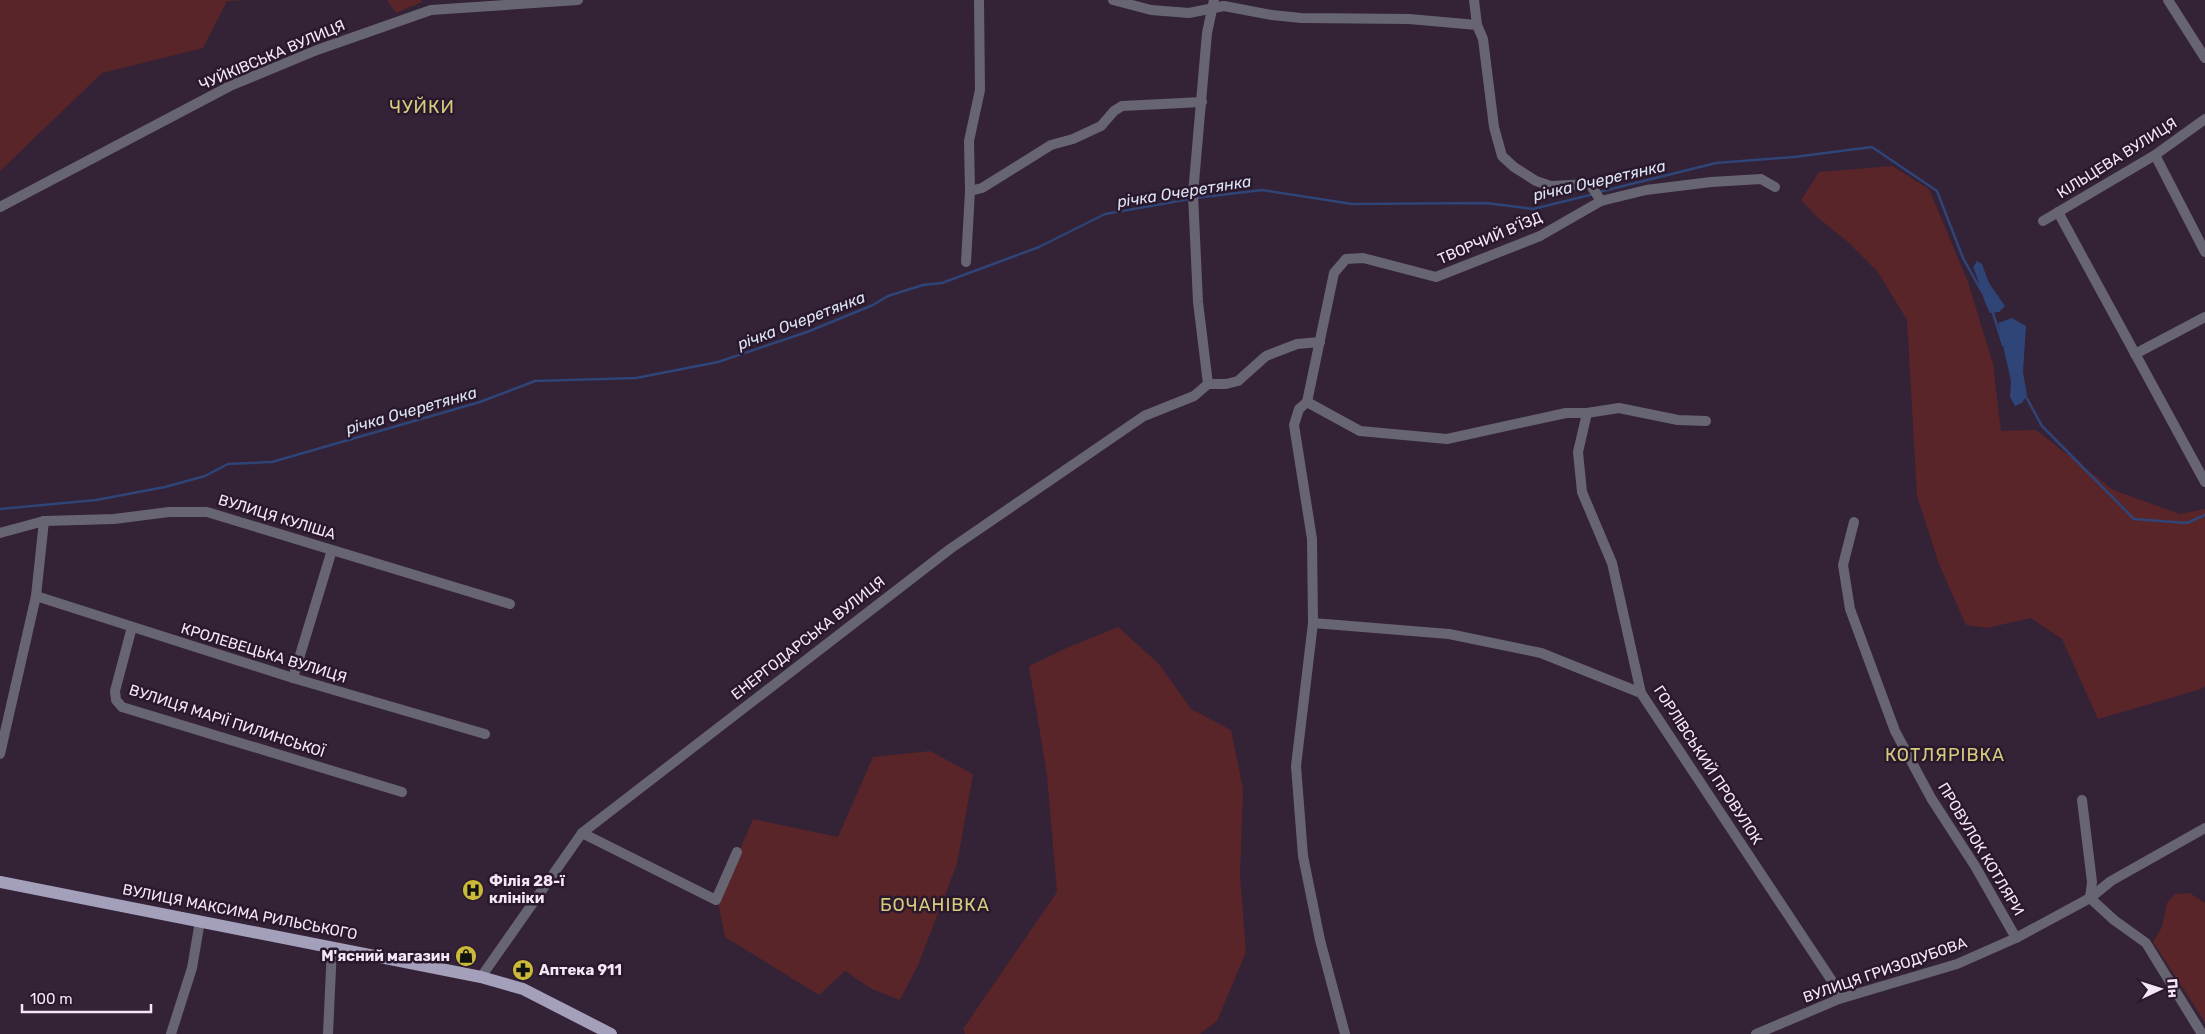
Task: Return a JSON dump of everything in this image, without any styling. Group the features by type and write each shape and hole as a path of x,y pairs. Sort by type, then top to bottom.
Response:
{"main road":[{"name":"ВУЛИЦЯ МАКСИМА РИЛЬСЬКОГО","path":"0,882 481,977 523,989 611,1034"}],"street":[{"name":"ЧУЙКІВСЬКА ВУЛИЦЯ","path":"0,207 230,86 336,43 431,10 578,0"},
{"path":"966,262 970,191 969,141 980,90 979,0"},
{"path":"1113,0 1151,10 1189,13 1214,4 1272,15 1301,18 1409,19 1477,25"},
{"path":"1474,0 1477,25 1483,40 1494,127 1502,156 1514,168 1536,181 1551,186 1590,184 1601,200"},
{"path":"2168,0 2205,58"},
{"path":"1214,4 1208,33 1193,194 1198,302 1208,384 1226,384 1238,381 1266,356 1297,344 1320,342 1307,402 1299,409 1294,425 1312,539 1313,623 1296,766 1303,856 1320,940 1345,1034"},
{"path":"970,191 982,188 1052,145 1073,139 1101,126 1114,111 1122,106 1202,102"},
{"name":"КІЛЬЦЕВА ВУЛИЦЯ","path":"2043,220 2156,155 2205,119"},
{"path":"2156,155 2205,252"},
{"name":"ТВОРЧИЙ В’ЇЗД","path":"1320,342 1334,273 1346,259 1364,258 1436,277 1540,236 1601,200 1646,190 1711,182 1762,179 1775,187"},
{"path":"2058,212 2205,482"},
{"path":"2135,354 2205,317"},
{"name":"ЕНЕРГОДАРСЬКА ВУЛИЦЯ","path":"481,977 582,833 950,549 1144,416 1194,396 1208,384"},
{"path":"1307,402 1360,431 1448,439 1566,413 1587,413 1619,408 1678,420 1706,421"},
{"name":"ГОРЛІВСЬКИЙ ПРОВУЛОК","path":"1587,413 1578,452 1582,492 1612,563 1641,693 1834,984 1839,999"},
{"name":"ВУЛИЦЯ КУЛІША","path":"0,533 44,521 114,519 170,512 207,512 510,604"},
{"path":"0,754 36,596 44,521"},
{"name":"ПРОВУЛОК КОТЛЯРИ","path":"1854,522 1843,564 1850,609 1896,731 1931,798 1975,866 2016,938"},
{"path":"293,678 332,550"},
{"name":"КРОЛЕВЕЦЬКА ВУЛИЦЯ","path":"36,596 293,678 485,734"},
{"path":"1313,623 1449,634 1541,653 1641,693"},
{"name":"ВУЛИЦЯ МАРІЇ ПИЛИНСЬКОЇ","path":"132,627 114,691 116,700 122,707 402,792"},
{"path":"2082,800 2092,882 2090,898 2114,920 2146,943 2202,1034"},
{"name":"ВУЛИЦЯ ГРИЗОДУБОВА","path":"1756,1034 1839,999 1957,964 2016,938 2090,898 2111,881 2205,828"},
{"path":"582,833 716,900 737,852"},
{"path":"171,1034 192,968 200,921"},
{"path":"328,1034 332,947"}],"shaded area":[{"path":"0,0 250,0 227,1 203,48 102,73 0,171"},
{"path":"387,0 421,0 422,2 396,13"},
{"path":"1892,166 1929,189 1968,282 1993,364 2001,431 2036,430 2113,490 2180,514 2205,509 2205,686 2201,689 2098,719 2062,639 2031,618 1987,628 1966,625 1939,564 1917,496 1907,320 1878,272 1801,200 1819,172"},
{"path":"1118,627 1159,664 1191,709 1231,730 1243,789 1240,876 1246,952 1217,1021 1200,1034 965,1034 963,1029 1057,892 1047,775 1029,666"},
{"path":"930,751 973,774 957,864 918,965 900,1000 872,989 845,971 819,995 725,937 718,902 753,819 838,837 873,757"},
{"path":"2190,893 2205,903 2205,1022 2153,942 2162,927 2167,903 2175,894"}],"water":[{"path":"1977,261 1982,264 1989,283 2005,306 1999,312 1990,313 1987,307 1973,267"},
{"path":"2012,318 2026,326 2023,372 2027,395 2022,403 2015,406 2010,397 2011,381 1998,323"}],"waterway":[{"name":"річка Очеретянка","path":"1599,192 1716,163 1794,157 1872,147 1937,191 1963,258 1982,292"},
{"name":"річка Очеретянка","path":"1195,198 1262,190 1352,204 1486,203 1533,209 1594,194"},
{"name":"річка Очеретянка","path":"0,509 96,500 165,487 205,476 228,464 272,462 480,402 535,381 636,378 718,362 807,332 873,305 888,296 923,285 942,283 1039,247 1105,214 1190,199"},
{"name":"річка Очеретянка","path":"1992,310 2003,345"},
{"name":"річка Очеретянка","path":"2025,395 2042,426 2134,519 2187,523 2205,515"}],"place":[{"name":"Філія 28-ї клініки","path":"473,890"},
{"name":"М'ясний магазин","path":"466,956"},
{"name":"Аптека 911","path":"523,970"}],"district":[{"name":"ЧУЙКИ","path":"422,107"},
{"name":"КОТЛЯРІВКА","path":"1945,755"},
{"name":"БОЧАНІВКА","path":"935,905"}]}
